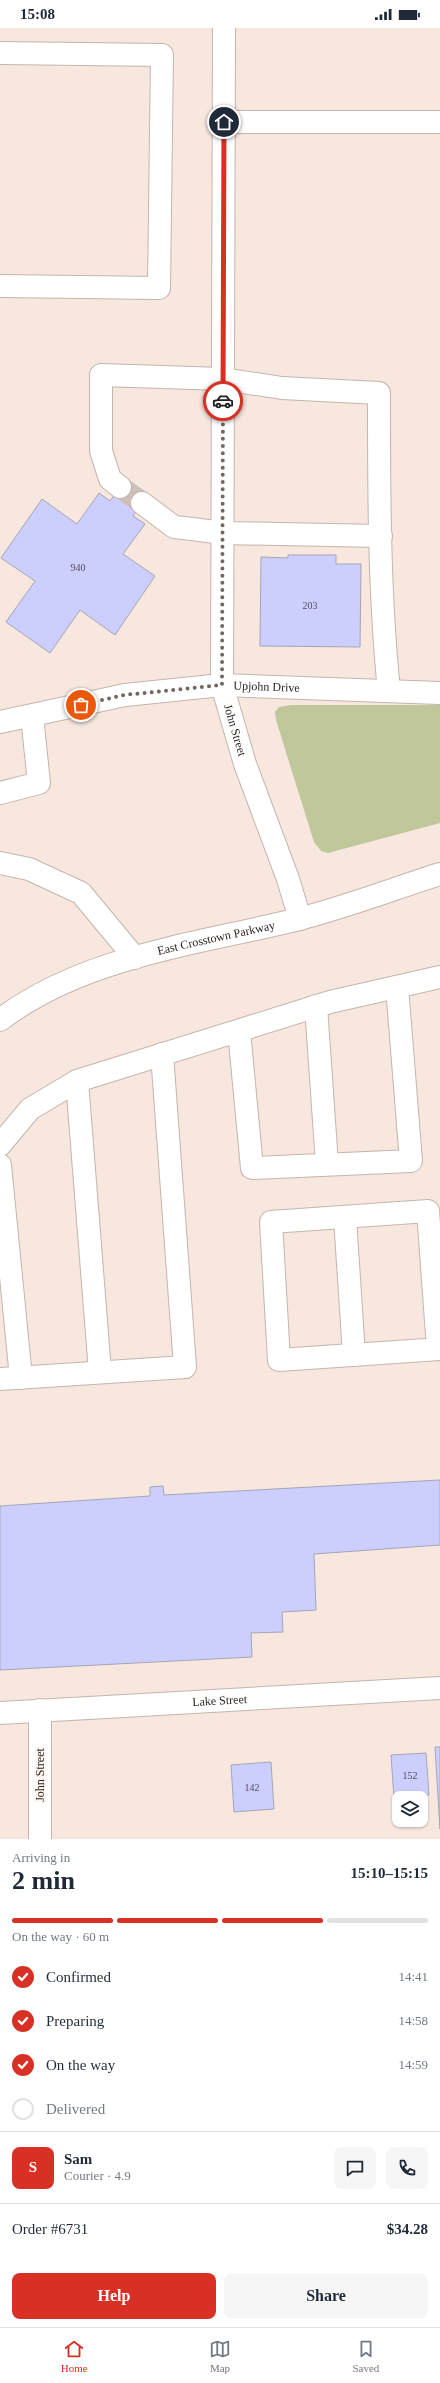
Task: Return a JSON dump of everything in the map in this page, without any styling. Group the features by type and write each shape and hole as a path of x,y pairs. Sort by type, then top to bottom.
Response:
{"street":[{"name":"John Street","path":"224,28 222,685 245,764 288,879 300,919"},
{"path":"0,52 162,54 159,288 0,286"},
{"path":"224,122 440,122"},
{"path":"120,487 110,479 102,451 101,375 223,379 282,388 379,393 384,646 389,691"},
{"path":"142,503 174,526 223,533 381,536"},
{"name":"Upjohn Drive","path":"0,722 124,695 222,685 440,693"},
{"path":"0,793 39,783 32,716"},
{"path":"0,863 29,869 81,893 135,958"},
{"name":"East Crosstown Parkway","path":"0,1020 16,1008 80,976 135,958 300,919 440,874"},
{"path":"0,1145 30,1109 77,1081 316,1006 440,977"},
{"path":"239,1030 252,1168 411,1161 397,987"},
{"path":"316,1006 328,1164"},
{"path":"0,1165 10,1378 185,1367 162,1054"},
{"path":"77,1081 100,1372"},
{"path":"428,1211 439,1349 279,1360 271,1222 345,1218 428,1211"},
{"path":"345,1218 354,1355"},
{"name":"Lake Street","path":"0,1713 440,1688"},
{"name":"John Street","path":"40,1710 40,1839"}],"green space":[{"path":"292,705 440,705 440,823 328,853 321,851 314,842 276,720 275,712 279,707"}],"building":[{"path":"126,479 148,494 133,516 145,524 123,554 155,576 115,635 80,610 50,653 6,622 35,581 1,558 42,499 77,524 99,493 110,501"},
{"path":"288,555 336,555 336,564 361,564 360,647 260,646 261,557 288,558"},
{"path":"440,1480 440,1545 314,1554 316,1610 282,1612 283,1632 251,1633 252,1657 0,1670 0,1506 150,1496 150,1487 163,1486 164,1495"},
{"path":"435,1747 440,1747 440,1829"},
{"path":"426,1753 429,1795 428,1791 394,1791 391,1755"},
{"path":"271,1762 274,1809 234,1812 231,1765"}],"tunnel":[{"path":"120,487 142,503"}],"way so far":[{"path":"81,705 124,695 222,685 223,401"}],"route":[{"path":"223,401 224,122"}]}
